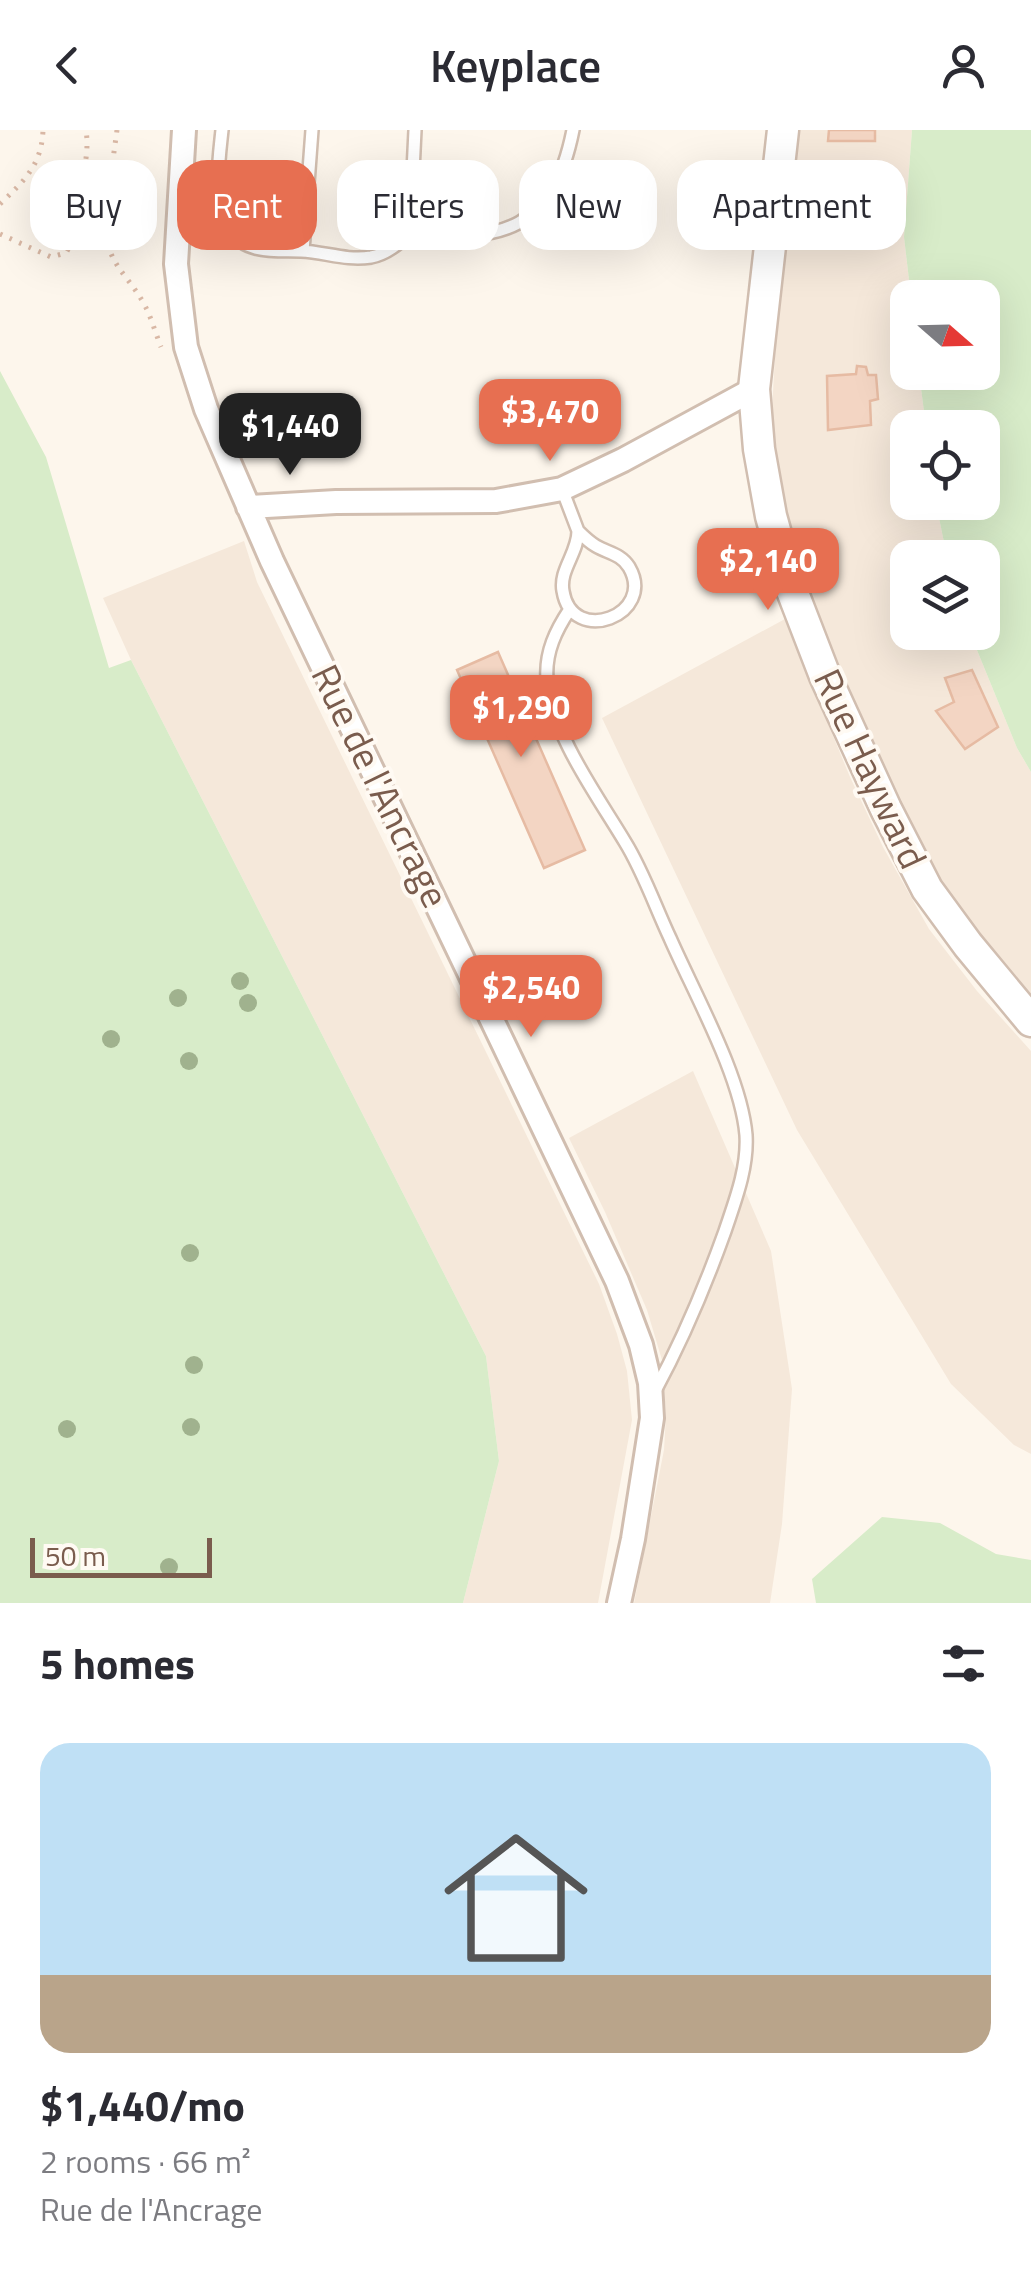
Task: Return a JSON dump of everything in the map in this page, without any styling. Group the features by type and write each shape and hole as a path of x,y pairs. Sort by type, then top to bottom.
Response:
{"street":[{"name":"Rue de l'Ancrage","path":"184,130 176,264 186,347 206,409 248,507 617,1281 641,1345 652,1418 634,1538 619,1603"},
{"name":"Rue Hayward","path":"783,130 754,389 758,449 791,588 825,676 928,889 1031,1021"},
{"path":"248,507 496,500 562,489 754,389"}],"lane":[{"path":"222,130 218,190 230,230 242,242 276,252 303,251 337,258 370,257 389,250"},
{"path":"303,251 312,130"},
{"path":"414,160 415,130"},
{"path":"499,231 530,217 552,190 568,158 573,130"},
{"path":"562,489 578,531 578,542 562,583 564,596 570,608 587,620 607,620 624,610 633,592 631,572 624,560 588,541 578,531"},
{"path":"570,608 556,632 547,663 556,714 586,783 627,844 708,1024 739,1102 746,1136 738,1194 704,1290 650,1399"}],"path":[{"path":"0,204 27,179 40,150 43,130"},
{"path":"86,130 87,160"},
{"path":"113,160 117,130"},
{"path":"0,234 30,247"},
{"path":"36,250 52,257 67,250"}],"shaded area":[{"path":"797,130 912,130 906,210 906,160 794,160"},
{"path":"785,250 906,250 909,280 890,280 890,390 921,390 924,410 890,410 890,520 939,520 944,540 890,540 890,650 977,650 1017,748 1031,772 1031,1001 986,949 934,874 816,615 783,510 772,410"},
{"path":"244,541 257,582 599,1284 617,1334 627,1371 632,1420 598,1603 463,1603 499,1461 486,1356 103,598"},
{"path":"785,619 850,777 883,847 929,929 1031,1051 1031,1454 1014,1445 951,1384 797,1130 602,718"},
{"path":"693,1071 771,1251 792,1389 782,1524 770,1603 634,1603 664,1450 662,1360 647,1310 569,1138"}],"green space":[{"path":"912,130 1031,130 1031,772 1017,748 977,650 1000,650 1000,540 944,540 939,520 1000,520 1000,410 924,410 921,390 1000,390 1000,280 909,280 906,210"},
{"path":"0,371 46,457 109,668 131,660 486,1356 499,1461 463,1603 0,1603"},
{"path":"882,1517 940,1523 996,1554 1031,1560 1031,1603 816,1603 812,1579"}],"building":[{"path":"829,130 875,130 875,141 828,141"},
{"path":"857,366 866,367 868,375 876,375 878,399 870,401 871,425 828,430 827,376 856,374"},
{"path":"498,652 585,850 544,868 457,670"},
{"path":"972,670 998,727 965,749 936,711 954,702 945,678"}]}
